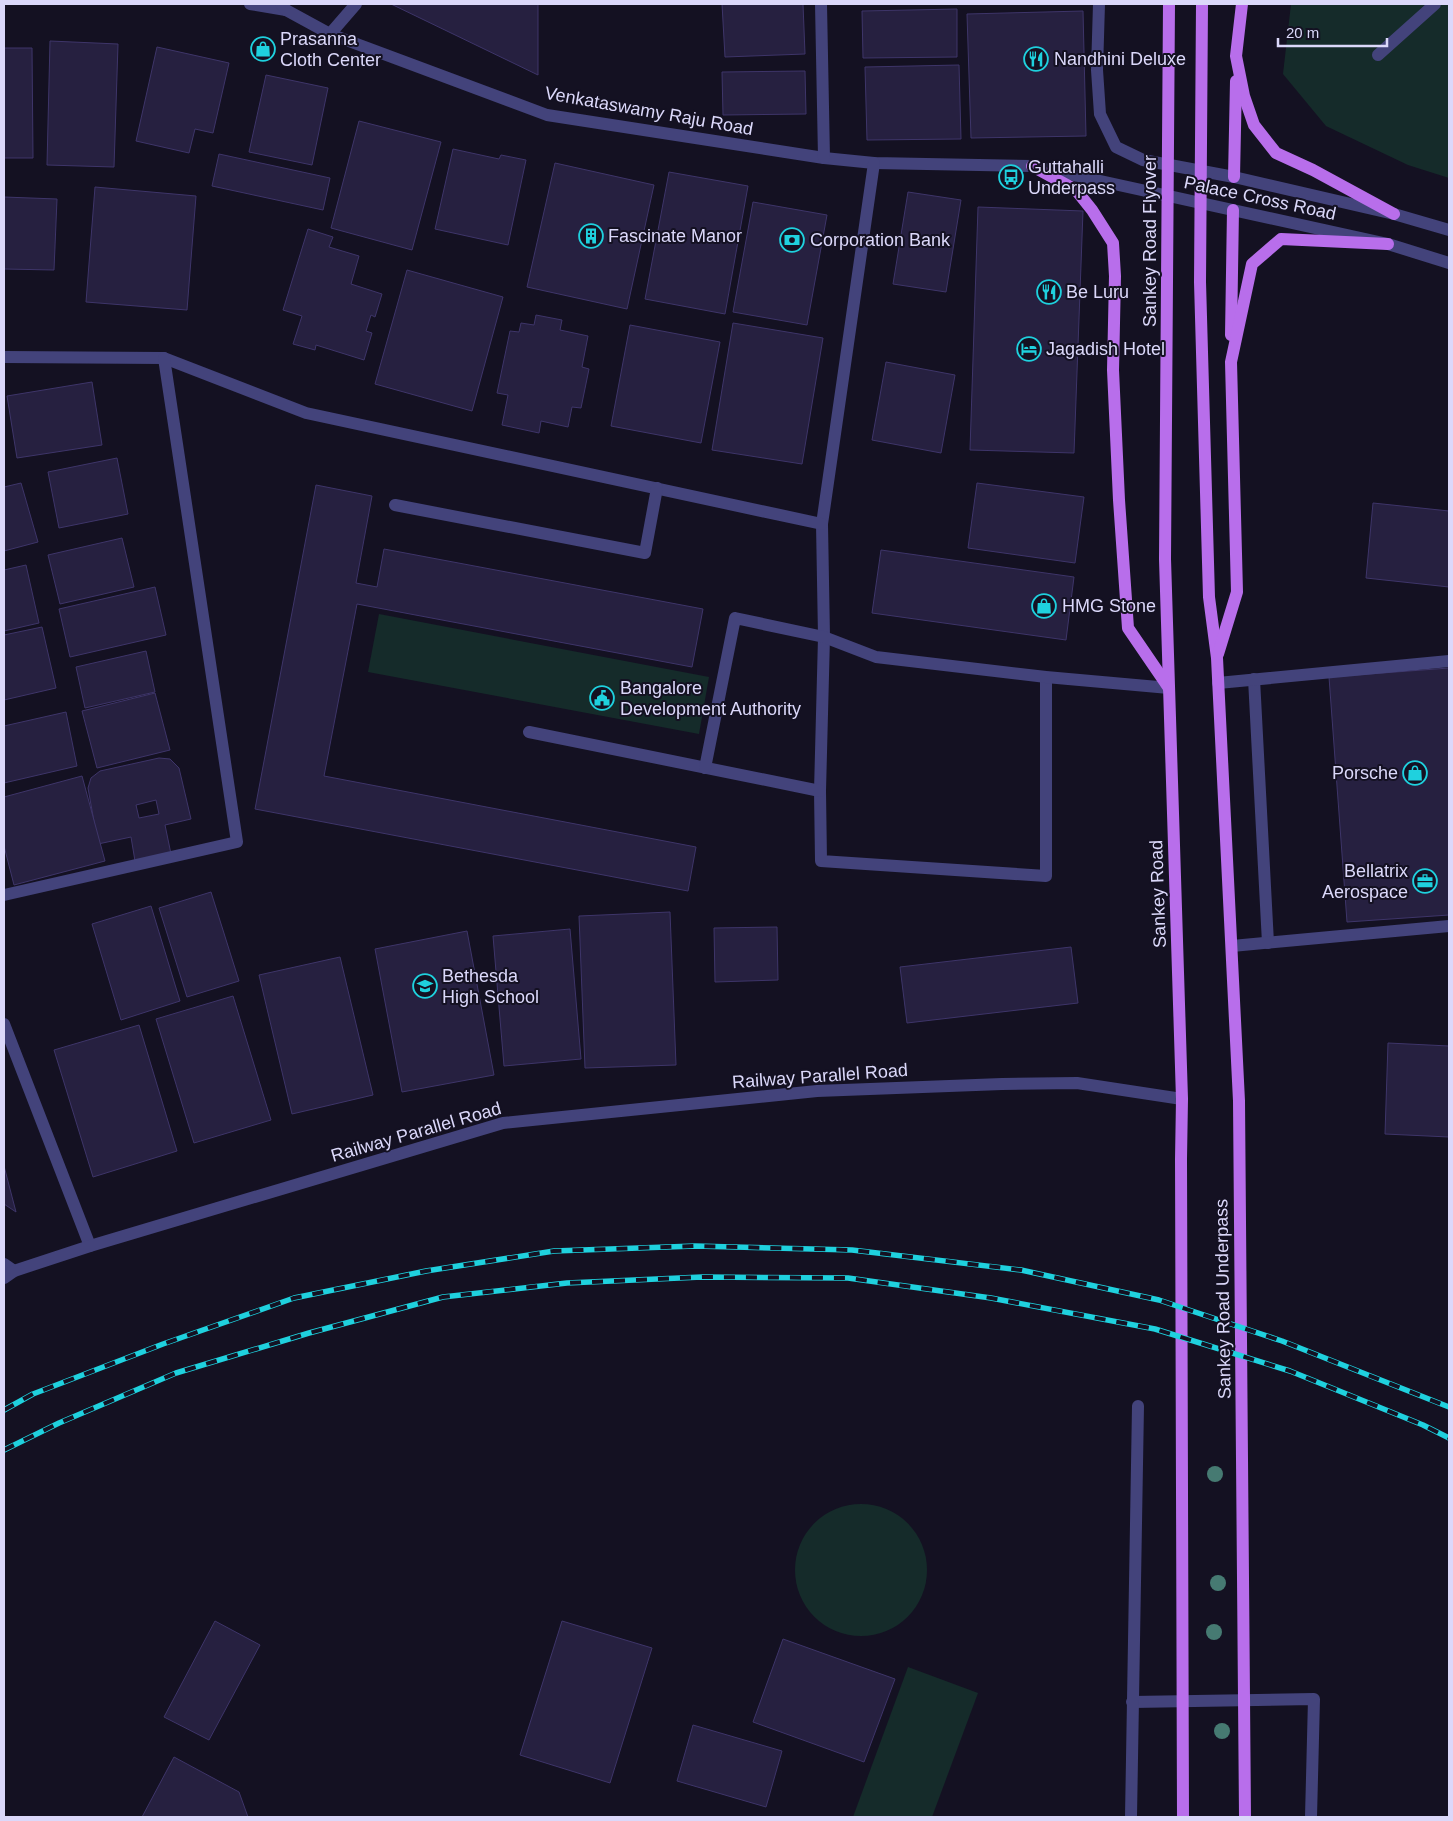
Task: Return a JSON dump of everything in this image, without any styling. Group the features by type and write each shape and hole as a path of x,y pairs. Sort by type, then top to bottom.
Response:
{"main road":[{"name":"Sankey Road Flyover","path":"1169,4 1166,559 1169,688"},
{"path":"1202,4 1200,282 1209,597 1217,658 1232,946"},
{"path":"1234,177 1236,56 1242,4"},
{"path":"1236,56 1244,96 1254,125 1276,153 1313,170 1394,214"},
{"path":"1032,166 1076,190 1092,210 1113,243 1115,276 1114,380 1119,500 1128,628 1169,688"},
{"path":"1217,658 1237,592 1231,362 1233,210"},
{"path":"1231,362 1252,264 1282,239 1388,244"},
{"name":"Sankey Road","path":"1169,688 1182,1099"},
{"name":"Sankey Road Underpass","path":"1232,946 1239,1124 1245,1817"},
{"path":"1182,1099 1183,1817"}],"street":[{"name":"Venkataswamy Raju Road","path":"250,4 284,7 330,34 547,115 824,158 874,163 1032,166"},
{"path":"330,34 356,4"},
{"path":"821,4 824,158"},
{"name":"Palace Cross Road","path":"1099,4 1097,70 1100,114 1116,147 1143,160 1234,177 1394,214 1449,230"},
{"path":"1378,55 1435,4"},
{"path":"874,163 822,524 824,637 820,791 821,861 1046,876 1046,677"},
{"name":"Palace Cross Road","path":"1032,166 1388,244 1449,263"},
{"path":"4,357 164,358 306,413 822,524"},
{"path":"4,895 237,842 164,358"},
{"path":"395,505 645,553 657,488"},
{"path":"705,768 735,618 824,637 876,657 1046,677 1169,688"},
{"path":"1218,683 1449,661"},
{"path":"1254,679 1268,943"},
{"path":"529,732 820,791"},
{"path":"1232,946 1449,926"},
{"path":"4,1024 90,1246"},
{"name":"Railway Parallel Road","path":"7,1271 503,1123 817,1091 1002,1084 1077,1083 1182,1099"},
{"path":"1131,1817 1138,1406"},
{"path":"1132,1702 1162,1700 1314,1699 1311,1817"}],"green space":[{"path":"1291,4 1449,4 1449,178 1408,165 1326,126 1283,74"},
{"path":"379,614 709,677 699,734 368,672"},
{"path":"861,1504 886,1509 907,1524 922,1545 927,1570 922,1595 907,1616 886,1631 861,1636 836,1631 815,1616 800,1595 795,1570 800,1545 815,1524 836,1509"},
{"path":"908,1667 978,1693 932,1817 853,1817"}],"building":[{"path":"391,4 538,4 538,75"},
{"path":"722,4 803,4 805,54 725,57"},
{"path":"957,9 957,57 863,58 862,11"},
{"path":"1083,11 1086,136 971,138 967,14"},
{"path":"50,41 118,44 114,167 47,165"},
{"path":"157,47 229,63 213,133 195,129 189,153 136,141"},
{"path":"4,48 32,48 33,158 4,158"},
{"path":"959,65 961,139 867,140 865,67"},
{"path":"805,71 806,114 723,115 722,72"},
{"path":"266,75 328,88 312,165 249,152"},
{"path":"359,121 441,142 412,250 331,228"},
{"path":"453,149 499,159 501,155 526,160 508,245 435,229"},
{"path":"219,154 330,178 323,210 212,186"},
{"name":"Fascinate Manor","path":"555,163 654,185 627,309 527,287"},
{"path":"669,172 748,186 725,314 645,299"},
{"path":"95,187 196,196 187,310 86,302"},
{"path":"908,192 961,200 946,292 893,284"},
{"path":"4,197 57,199 54,270 4,269"},
{"path":"753,202 827,215 807,325 733,312"},
{"path":"978,207 1083,211 1074,453 970,450"},
{"path":"308,229 333,237 329,247 359,256 351,284 382,294 375,317 371,315 366,331 372,333 364,360 316,345 315,350 293,344 302,316 283,310"},
{"path":"407,270 503,297 472,411 375,384"},
{"path":"536,315 562,320 560,330 588,336 582,367 589,369 581,408 572,407 568,427 541,421 539,433 502,425 508,395 497,393 510,331 519,332 521,323 534,325"},
{"path":"733,323 823,338 802,464 712,450"},
{"path":"630,325 720,342 701,443 611,426"},
{"path":"886,362 955,375 941,453 872,440"},
{"path":"92,382 102,445 17,458 7,396"},
{"path":"117,458 128,514 59,528 48,472"},
{"path":"21,483 38,542 4,551 4,487"},
{"path":"977,483 1084,497 1075,563 968,548"},
{"path":"316,485 372,496 356,583 377,587 384,549 703,609 692,667 357,604 324,776 696,847 688,891 255,809"},
{"path":"1373,503 1449,511 1449,587 1366,578"},
{"path":"122,538 134,587 60,604 48,555"},
{"path":"881,550 1074,577 1066,640 872,613"},
{"path":"26,565 39,623 4,631 4,570"},
{"path":"155,587 166,635 70,657 59,609"},
{"path":"42,627 56,688 4,700 4,635"},
{"path":"146,651 155,692 85,708 76,667"},
{"path":"1449,668 1449,915 1347,922 1329,677"},
{"path":"155,693 170,750 97,768 82,711"},
{"path":"66,712 77,766 4,783 4,726"},
{"path":"159,758 170,759 179,768 191,819 165,825 171,854 135,861 131,837 98,844 88,788 91,778 100,771","holes":["156,800 159,814 139,818 136,805"]},
{"path":"82,776 105,861 14,885 4,846 4,797"},
{"path":"211,892 239,981 187,997 159,908"},
{"path":"151,906 180,1001 121,1020 92,924"},
{"path":"670,912 676,1065 585,1068 579,916"},
{"path":"777,927 778,980 715,982 714,928"},
{"path":"570,929 581,1059 504,1066 493,936"},
{"path":"467,931 494,1075 402,1092 375,949"},
{"path":"1071,947 1078,1003 907,1023 900,967"},
{"path":"340,957 373,1095 292,1114 259,975"},
{"path":"233,996 271,1120 194,1143 156,1019"},
{"path":"139,1025 177,1151 93,1177 54,1050"},
{"path":"1388,1043 1449,1046 1449,1137 1385,1134"},
{"path":"4,1166 16,1212 4,1204"},
{"path":"215,1621 260,1645 209,1740 164,1717"},
{"path":"562,1621 652,1648 610,1783 520,1755"},
{"path":"783,1639 895,1679 864,1762 753,1722"},
{"path":"693,1725 782,1751 766,1807 677,1781"},
{"path":"174,1757 239,1792 248,1817 142,1817"}],"railway":[{"path":"4,1410 33,1394 163,1344 294,1298 426,1271 554,1251 695,1246 852,1250 1021,1270 1159,1300 1282,1341 1449,1407"},
{"path":"4,1450 59,1423 176,1373 309,1333 443,1297 567,1283 702,1277 848,1278 991,1298 1155,1329 1290,1371 1423,1425 1449,1438"}],"place":[{"name":"Prasanna Cloth Center","path":"263,49"},
{"name":"Nandhini Deluxe","path":"1036,59"},
{"name":"Guttahalli Underpass","path":"1011,177"},
{"name":"Fascinate Manor","path":"591,236"},
{"name":"Corporation Bank","path":"792,240"},
{"name":"Be Luru","path":"1049,292"},
{"name":"Jagadish Hotel","path":"1029,349"},
{"name":"HMG Stone","path":"1044,606"},
{"name":"Bangalore Development Authority","path":"602,698"},
{"name":"Porsche","path":"1415,773"},
{"name":"Bellatrix Aerospace","path":"1425,881"},
{"name":"Bethesda High School","path":"425,986"}]}
